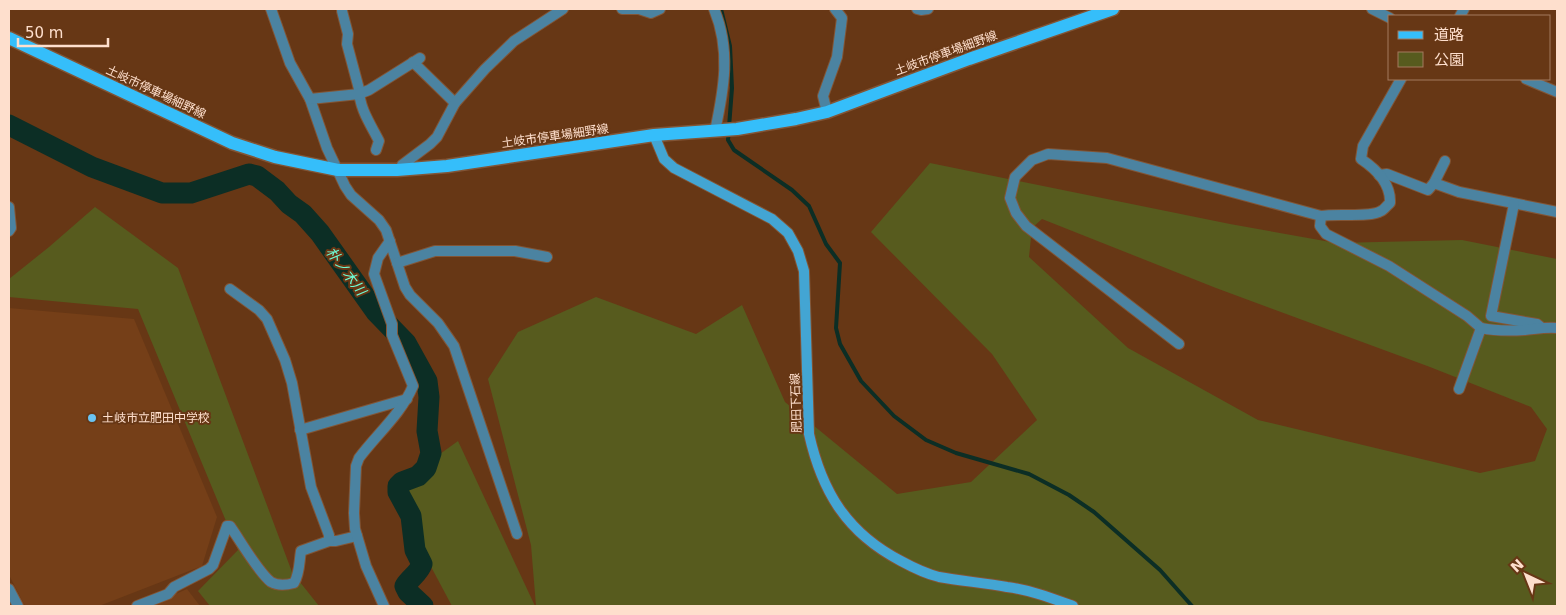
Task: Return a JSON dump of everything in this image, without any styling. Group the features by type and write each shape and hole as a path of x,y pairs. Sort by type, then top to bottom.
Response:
{"main road":[{"name":"土岐市停車場細野線","path":"9,38 232,143 275,156 338,170 400,170 447,166 654,136 737,129 827,112 969,58 1113,9"},
{"name":"肥田下石線","path":"654,136 664,159 674,168 772,219 788,233 798,251 804,271 809,434 815,459 824,480 839,508 858,532 880,550 908,565 937,577 1009,587 1046,596 1072,606"}],"street":[{"path":"271,9 290,63 310,99 327,148 351,195 379,220 386,230 405,286 410,295 438,323 454,346 517,534"},
{"path":"400,170 402,165 437,137 455,103 485,69 514,41 563,9"},
{"path":"622,9 639,9 651,13 660,9"},
{"path":"714,9 720,30 725,65 724,86 717,130"},
{"path":"827,112 823,96 837,58 842,18 837,9"},
{"path":"917,9 928,9"},
{"path":"1372,9 1388,17"},
{"path":"342,11 348,34 347,44 365,116 379,141 376,150"},
{"path":"310,99 359,94 369,90 417,60 455,103"},
{"path":"1179,344 1026,226 1016,213 1010,198 1016,177 1032,160 1048,154 1107,158 1321,216 1381,212 1390,203 1390,192 1373,167 1361,159 1363,146 1399,80"},
{"path":"1528,80 1557,92"},
{"path":"1379,175 1387,174 1428,190 1434,183 1445,161"},
{"path":"1434,183 1459,192 1557,212"},
{"path":"1514,204 1491,316 1537,324 1542,328"},
{"path":"9,207 12,228 9,231"},
{"path":"1321,216 1320,226 1326,234 1389,266 1467,316 1481,328 1498,330 1557,328"},
{"path":"384,606 366,566 357,536 354,513 356,466 359,458 407,399 412,386 392,336 392,324 374,274 378,258 390,241"},
{"path":"397,263 435,252 515,251 547,257"},
{"path":"230,288 259,310 267,319 288,368 311,487 329,535 329,541"},
{"path":"1459,389 1481,328"},
{"path":"300,430 407,399"},
{"path":"137,606 168,594 174,586 209,569 213,565 227,526 230,526 258,567 272,582 284,585 294,583 296,580 299,573 301,551 329,541 357,536"},
{"path":"9,589 18,606"}],"shaded area":[{"name":"土岐市立肥田中学校","path":"9,308 134,319 217,517 202,566 99,606 25,606 9,575"},
{"path":"187,589 200,606 149,606"}],"green space":[{"path":"930,163 1230,224 1336,243 1462,240 1557,259 1557,606 536,606 531,545 488,379 518,332 596,297 696,334 742,305 785,402 897,494 971,482 1037,420 992,354 871,232","holes":["1042,219 1216,288 1430,367 1531,407 1547,429 1535,461 1480,473 1258,420 1128,348 1029,257 1032,228"]},
{"path":"95,207 178,268 292,572 319,606 210,606 198,591 238,550 138,309 9,297 9,279"},
{"path":"458,441 535,606 452,606 390,490"}],"waterway":[{"path":"721,9 730,46 732,88 728,140 734,150 792,190 809,206 826,244 840,263 836,328 840,344 861,381 894,416 926,440 956,453 1029,474 1069,495 1094,512 1160,570 1192,606"},
{"name":"朴ノ木川","path":"9,125 92,167 162,193 191,193 249,174 257,176 303,214 320,233 376,312 406,343 427,381 429,397 427,431 431,453 426,468 418,476 402,482 398,486 398,492 411,516 415,550 422,564 405,586 408,592 423,606"}],"place":[{"name":"土岐市立肥田中学校","path":"92,418"}]}
